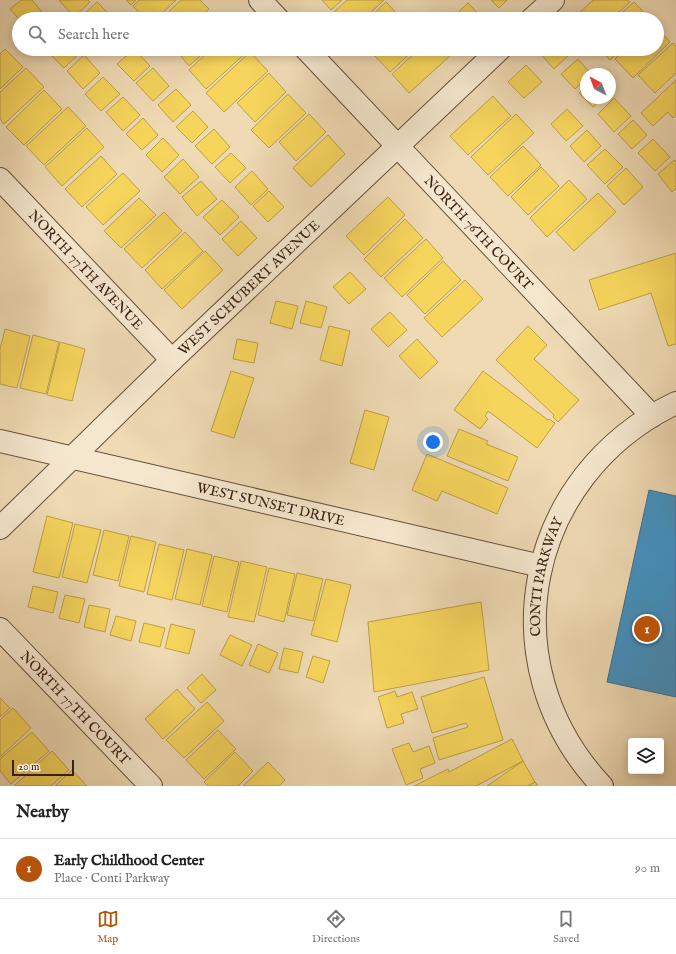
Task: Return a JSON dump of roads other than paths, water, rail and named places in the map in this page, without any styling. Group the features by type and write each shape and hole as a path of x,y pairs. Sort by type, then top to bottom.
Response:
{"street":[{"path":"260,0 271,12"},
{"path":"540,12 553,0"},
{"name":"NORTH 76TH COURT","path":"313,56 652,416"},
{"name":"WEST SCHUBERT AVENUE","path":"0,528 172,360 493,56"},
{"name":"NORTH 77TH AVENUE","path":"0,179 172,360"},
{"name":"CONTI PARKWAY","path":"602,786 580,761 569,743 550,705 544,685 536,644 534,623 535,602 541,566 558,517 577,485 608,449 631,429 676,403"},
{"name":"WEST SUNSET DRIVE","path":"0,441 541,566"},
{"name":"NORTH 77TH COURT","path":"0,628 151,786"}],"place":[{"name":"Early Childhood Center","path":"647,629"}]}
